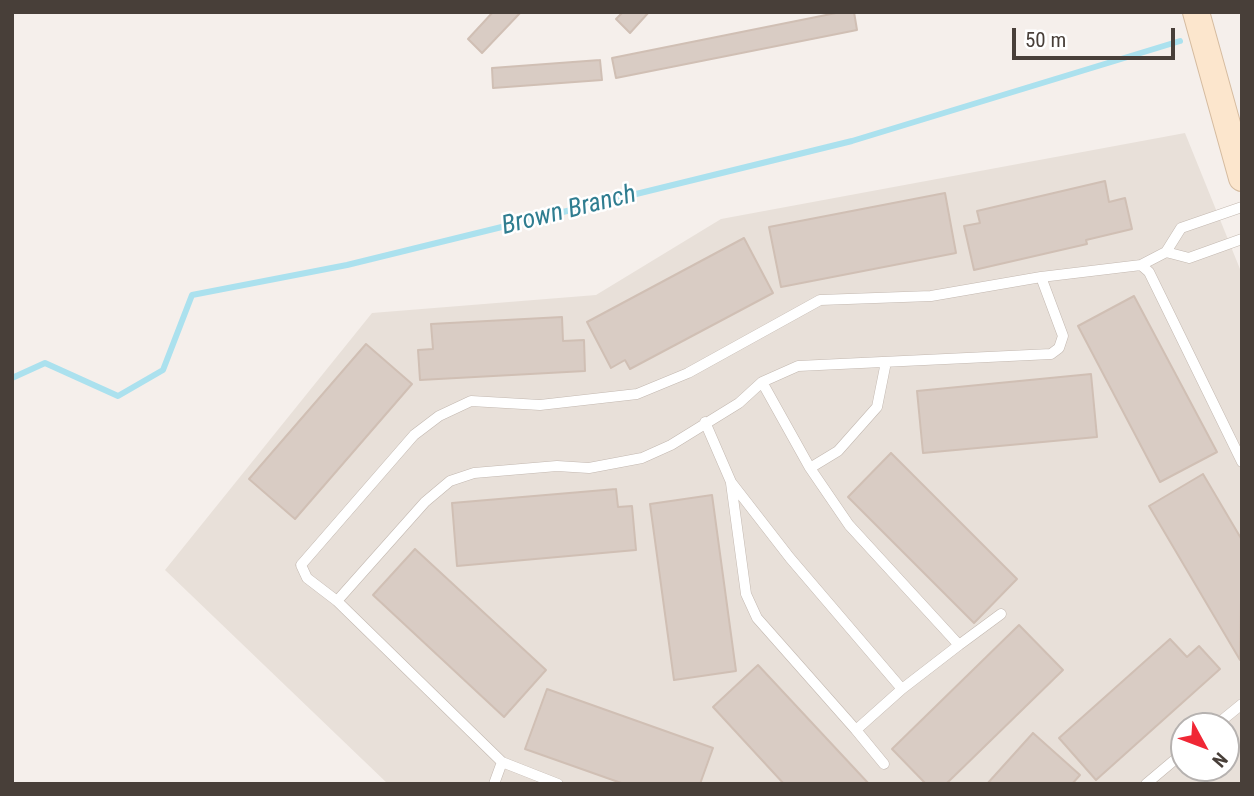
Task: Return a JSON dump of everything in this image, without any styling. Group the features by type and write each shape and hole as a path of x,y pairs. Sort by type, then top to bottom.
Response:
{"main road":[{"path":"1196,12 1242,178"}],"lane":[{"path":"558,784 502,762 337,601 307,578 301,565 414,435 439,416 471,401 540,405 637,394 688,373 820,300 931,296 1041,277 1141,265 1166,252 1181,228 1242,207"},
{"path":"1166,252 1189,258 1242,239"},
{"path":"1141,265 1149,272 1242,462"},
{"path":"337,601 425,502 450,481 474,473 557,466 589,468 642,458 671,445 739,403 762,382 798,366 1051,354 1059,348 1063,336 1041,277"},
{"path":"810,468 838,451 877,407 886,362"},
{"path":"762,382 810,468 849,526 959,645"},
{"path":"705,422 731,482 790,558 902,689"},
{"path":"731,482 746,594 757,618 884,764"},
{"path":"856,730 902,689 1001,614"},
{"path":"494,784 502,762"},
{"path":"1146,784 1170,764"}],"shaded area":[{"path":"1185,133 1242,274 1242,784 388,784 165,570 372,313 596,295 721,219"}],"building":[{"path":"493,12 521,12 482,53 468,39"},
{"path":"623,12 649,12 630,33 616,19"},
{"path":"841,12 854,12 857,30 616,78 612,58"},
{"path":"600,60 602,80 493,88 492,68"},
{"path":"1105,181 1109,202 1125,198 1132,229 1086,240 1087,244 974,270 964,226 980,223 977,211"},
{"path":"945,193 956,253 781,287 769,227"},
{"path":"744,238 773,293 630,369 625,360 611,368 587,322"},
{"path":"1134,296 1217,452 1160,482 1078,326"},
{"path":"562,317 563,341 584,340 585,371 420,380 418,350 433,349 431,324"},
{"path":"366,344 412,384 295,519 249,479"},
{"path":"1091,374 1097,437 923,453 917,391"},
{"path":"891,453 1017,579 974,623 848,497"},
{"path":"1203,474 1242,540 1240,660 1149,506"},
{"path":"616,489 618,507 632,506 636,550 457,566 452,503"},
{"path":"712,495 736,671 674,680 650,504"},
{"path":"415,549 546,670 504,717 373,595"},
{"path":"1019,625 1063,670 946,784 926,784 892,749"},
{"path":"1170,639 1187,657 1199,646 1220,669 1096,780 1059,738"},
{"path":"758,665 869,784 784,784 713,707"},
{"path":"547,689 713,748 700,784 624,784 525,749"},
{"path":"1033,733 1080,775 1072,784 987,784"}],"waterway":[{"name":"Brown Branch","path":"12,378 45,363 118,396 163,370 192,295 347,265 852,141 1180,41"}]}
